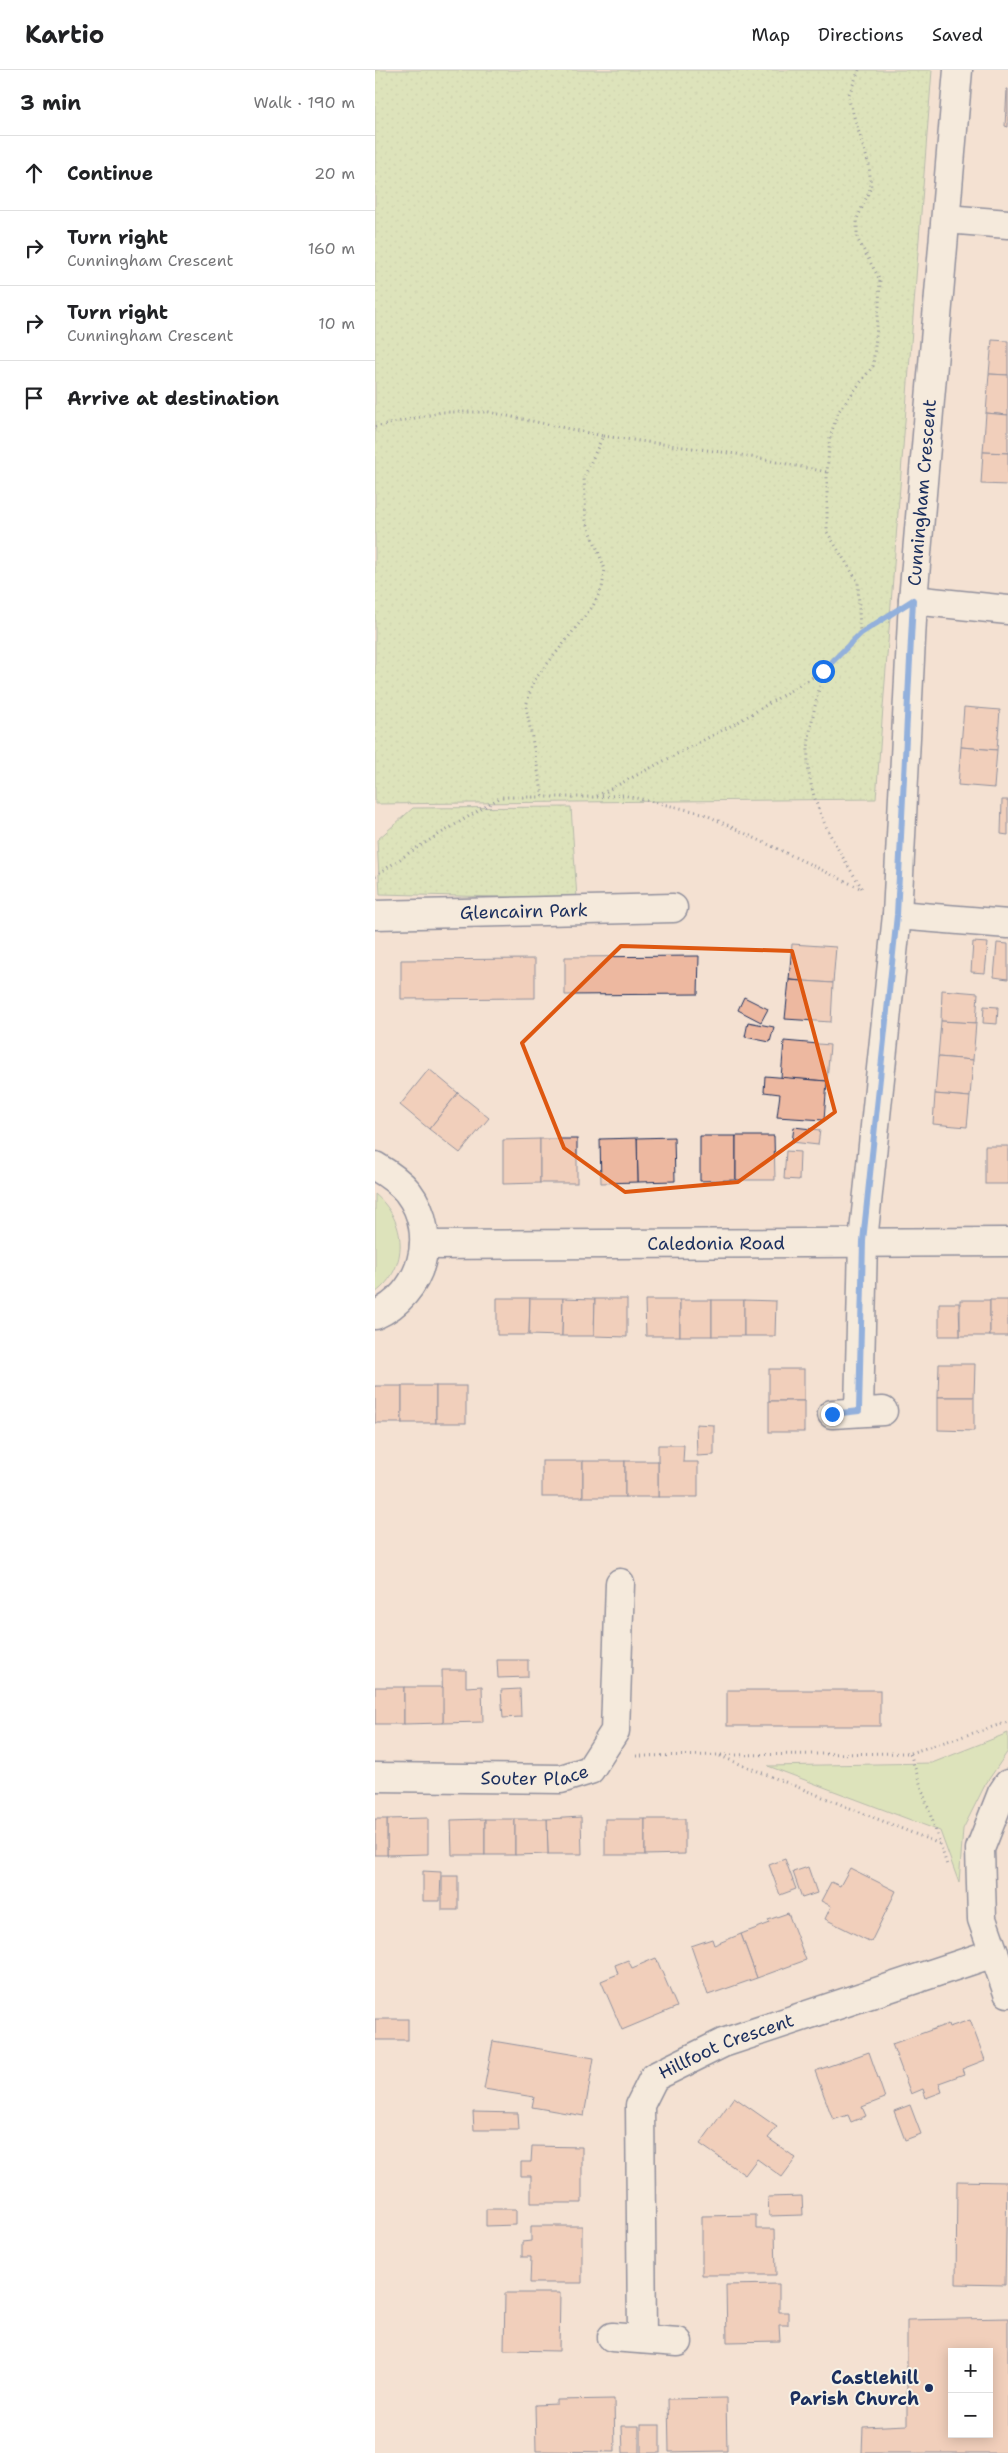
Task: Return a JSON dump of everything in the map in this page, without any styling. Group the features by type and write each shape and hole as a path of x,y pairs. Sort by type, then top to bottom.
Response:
{"street":[{"name":"Cunningham Crescent","path":"832,1414 871,1411 863,1241 897,915 913,600 958,70"},
{"path":"946,219 1008,224"},
{"path":"913,600 1008,610"},
{"name":"Glencairn Park","path":"375,915 673,908"},
{"path":"897,915 1008,924"},
{"path":"375,1166 391,1176 408,1192 422,1220 424,1245 420,1267 409,1289 400,1299 375,1315"},
{"name":"Caledonia Road","path":"424,1245 863,1241 1008,1242"},
{"name":"Souter Place","path":"375,1777 561,1779 590,1770 615,1731 620,1583"},
{"path":"1008,1784 1002,1793 980,1849 982,1919 1008,1993"},
{"name":"Hillfoot Crescent","path":"642,2339 640,2105 654,2077 723,2042 994,1953"},
{"path":"612,2337 678,2342"}],"path":[{"path":"859,70 848,97 869,165 871,187 857,219 857,238 879,280 879,306 873,366 838,412 829,437 827,532 858,582 861,633"},
{"path":"375,426 442,412 489,412 603,436 737,454 827,472"},
{"path":"543,797 526,706 533,682 593,606 602,588 605,569 586,520 584,477 603,436"},
{"path":"595,797 738,722 823,671 861,633 913,600"},
{"path":"375,876 415,849 501,797 595,797 623,795 703,813 862,889 828,834 810,781 809,741 823,671"},
{"path":"598,1756 910,1753 1008,1722"},
{"path":"910,1753 949,1870"},
{"path":"717,1755 940,1844"}],"highlighted area":[{"path":"621,946 792,951 835,1112 738,1182 625,1192 564,1148 522,1043"}],"green space":[{"path":"375,70 932,70 876,799 375,804"},
{"path":"571,807 577,899 380,894 377,840 413,808"},
{"path":"375,1194 386,1205 393,1217 398,1230 400,1244 399,1257 394,1270 375,1293"},
{"path":"1008,1733 1008,1751 985,1785 963,1829 959,1883 940,1831 768,1766 932,1763"}],"building":[{"path":"1008,89 1008,127 1005,126"},
{"path":"992,340 1008,341 1008,375 989,374"},
{"path":"989,374 1008,375 1008,415 986,413"},
{"path":"986,413 1008,415 1008,453 983,452"},
{"path":"983,452 1008,453 1008,485 981,484"},
{"path":"964,707 1000,710 997,750 961,747"},
{"path":"961,747 997,750 994,788 958,785"},
{"path":"1002,800 1008,800 1008,835 1001,834"},
{"path":"973,942 988,943 985,973 971,972"},
{"path":"997,943 1008,944 1008,979 994,977"},
{"path":"792,944 836,947 833,983 789,980"},
{"path":"699,956 698,994 565,995 565,957"},
{"path":"535,959 535,998 401,999 401,960"},
{"path":"789,980 833,983 831,1022 785,1019"},
{"path":"942,990 978,993 976,1023 941,1021"},
{"path":"744,997 768,1009 761,1022 738,1010"},
{"path":"984,1006 998,1007 997,1024 983,1023"},
{"path":"941,1021 976,1023 973,1060 938,1057"},
{"path":"748,1022 774,1027 770,1042 745,1037"},
{"path":"784,1041 830,1045 827,1081 781,1078"},
{"path":"938,1057 973,1060 970,1097 935,1094"},
{"path":"429,1069 458,1093 429,1129 400,1105"},
{"path":"765,1076 827,1081 824,1120 777,1117 780,1094 764,1092"},
{"path":"458,1093 489,1118 460,1153 429,1129"},
{"path":"935,1094 970,1097 967,1127 933,1124"},
{"path":"794,1127 820,1130 818,1145 792,1142"},
{"path":"700,1136 736,1136 736,1180 700,1181"},
{"path":"736,1136 774,1136 775,1180 736,1180"},
{"path":"674,1137 675,1181 638,1182 637,1138"},
{"path":"637,1138 638,1182 601,1183 600,1139"},
{"path":"540,1139 540,1183 503,1184 503,1140"},
{"path":"540,1139 577,1139 577,1183 540,1183"},
{"path":"985,1146 1008,1146 1008,1184 985,1184"},
{"path":"786,1151 800,1152 799,1180 784,1179"},
{"path":"497,1298 530,1298 529,1335 497,1335"},
{"path":"530,1298 563,1298 562,1336 529,1335"},
{"path":"563,1298 595,1299 594,1336 562,1336"},
{"path":"595,1299 627,1299 627,1337 594,1336"},
{"path":"645,1300 680,1300 680,1336 646,1336"},
{"path":"680,1300 712,1300 712,1336 680,1336"},
{"path":"712,1300 744,1300 744,1336 712,1336"},
{"path":"744,1300 776,1301 775,1336 744,1336"},
{"path":"960,1300 990,1300 990,1336 960,1336"},
{"path":"990,1300 1008,1300 1008,1336 990,1336"},
{"path":"939,1303 959,1303 960,1336 939,1336"},
{"path":"939,1364 975,1364 974,1397 938,1397"},
{"path":"769,1369 804,1369 804,1401 769,1401"},
{"path":"375,1386 402,1386 402,1423 375,1423"},
{"path":"402,1386 436,1386 436,1423 402,1423"},
{"path":"436,1386 466,1386 466,1423 436,1423"},
{"path":"938,1397 974,1397 974,1431 938,1430"},
{"path":"769,1401 804,1401 804,1432 769,1432"},
{"path":"696,1424 714,1425 714,1455 697,1456"},
{"path":"658,1445 684,1445 683,1462 698,1462 698,1497 658,1497"},
{"path":"542,1461 583,1461 583,1497 542,1497"},
{"path":"583,1461 625,1461 625,1497 583,1497"},
{"path":"625,1461 658,1461 658,1497 625,1497"},
{"path":"497,1660 528,1660 528,1677 498,1678"},
{"path":"442,1670 466,1670 466,1687 482,1686 483,1722 443,1723"},
{"path":"375,1687 404,1687 404,1724 375,1724"},
{"path":"404,1687 443,1687 443,1723 404,1724"},
{"path":"520,1689 521,1717 503,1718 501,1690"},
{"path":"727,1690 880,1690 880,1726 727,1726"},
{"path":"581,1817 582,1854 548,1854 547,1819"},
{"path":"428,1818 428,1854 387,1855 387,1819"},
{"path":"375,1819 387,1819 387,1855 375,1855"},
{"path":"485,1819 485,1855 452,1855 451,1820"},
{"path":"485,1819 515,1819 515,1855 485,1855"},
{"path":"515,1819 547,1819 548,1854 515,1855"},
{"path":"605,1819 645,1819 645,1855 605,1855"},
{"path":"645,1819 685,1819 685,1854 645,1855"},
{"path":"785,1859 796,1889 780,1895 769,1865"},
{"path":"808,1867 817,1893 802,1898 793,1872"},
{"path":"850,1868 896,1891 871,1942 825,1919 831,1906 821,1901 831,1882 840,1886"},
{"path":"423,1871 441,1872 440,1901 423,1901"},
{"path":"442,1876 458,1876 458,1910 442,1910"},
{"path":"788,1913 806,1960 757,1978 741,1934 770,1923 768,1920"},
{"path":"741,1934 757,1978 708,1995 691,1946 712,1939 714,1945"},
{"path":"656,1958 677,2007 622,2030 601,1981 618,1974 615,1965 628,1960 632,1968"},
{"path":"375,2019 408,2019 408,2040 375,2040"},
{"path":"970,2020 985,2060 962,2069 964,2074 939,2083 942,2092 926,2098 923,2089 911,2094 892,2044 948,2024 949,2027"},
{"path":"493,2041 594,2058 584,2116 532,2107 534,2097 484,2089"},
{"path":"869,2052 885,2098 862,2107 866,2116 851,2122 848,2115 833,2120 815,2071"},
{"path":"734,2097 777,2127 768,2138 796,2158 782,2177 757,2159 745,2175 700,2144"},
{"path":"910,2105 921,2134 905,2140 894,2111"},
{"path":"473,2112 518,2113 519,2130 474,2130"},
{"path":"532,2146 582,2147 582,2203 531,2203 531,2176 521,2176 521,2162 531,2162"},
{"path":"957,2181 1007,2182 1005,2285 956,2284"},
{"path":"802,2196 803,2215 769,2216 768,2197"},
{"path":"486,2209 516,2209 516,2225 486,2226"},
{"path":"756,2215 756,2229 775,2229 776,2275 702,2275 702,2216"},
{"path":"531,2226 582,2226 582,2283 530,2283 531,2257 522,2257 522,2242 531,2241"},
{"path":"779,2284 779,2312 788,2312 788,2325 779,2325 780,2341 727,2342 726,2285"},
{"path":"505,2293 560,2293 559,2351 504,2350"},
{"name":"Castlehill Parish Church","path":"1008,2318 1008,2453 862,2453 863,2427 907,2425 907,2320"},
{"path":"726,2398 727,2451 669,2452 668,2399"},
{"path":"614,2399 615,2452 536,2451 535,2405 557,2404 557,2400"},
{"path":"641,2425 660,2425 660,2453 641,2453"},
{"path":"622,2426 639,2426 639,2453 623,2453"}],"place":[{"name":"Castlehill Parish Church","path":"929,2388"}],"route":[{"path":"823,671 861,633 913,600 897,915 863,1241 859,1411 832,1414"}]}
